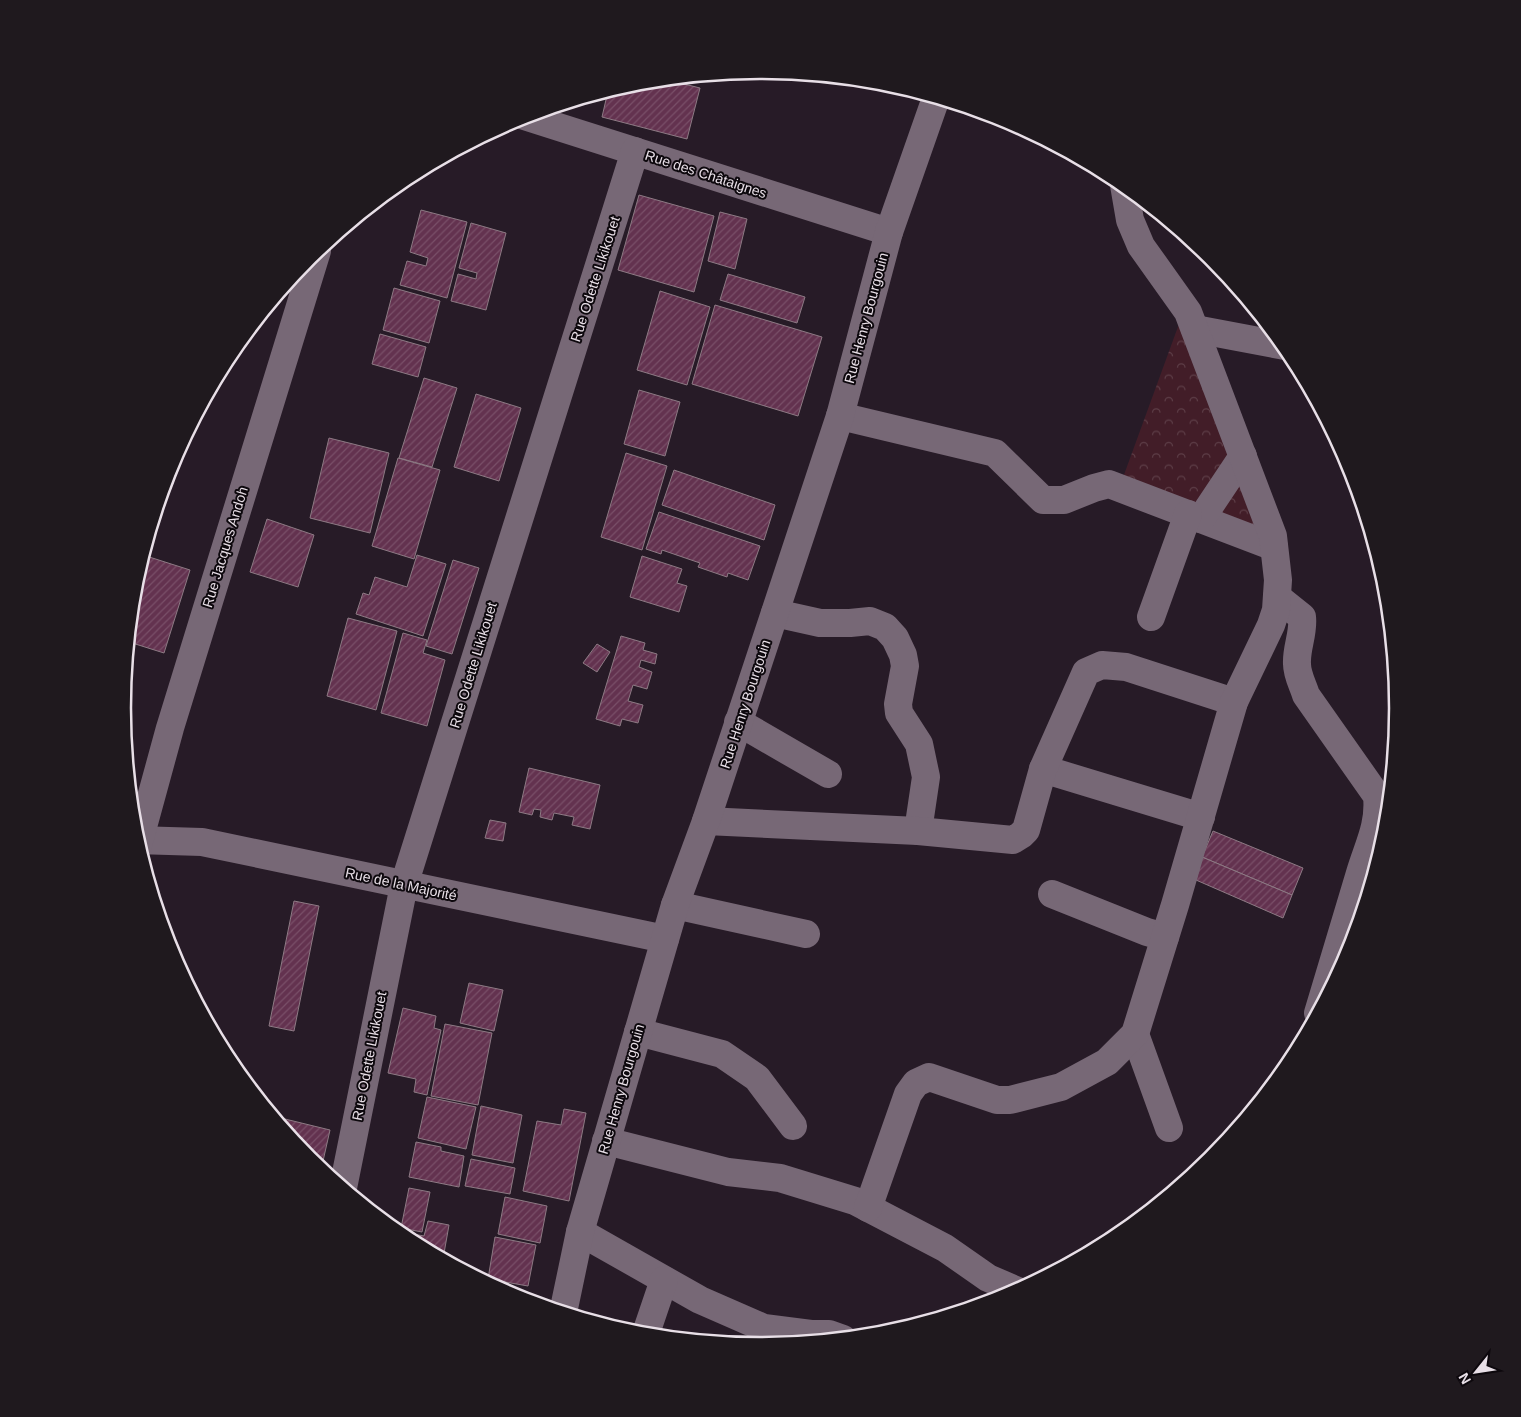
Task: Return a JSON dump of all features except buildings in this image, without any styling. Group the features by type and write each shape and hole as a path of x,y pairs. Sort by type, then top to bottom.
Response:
{"street":[{"name":"Rue Henry Bourgouin","path":"564,1307 580,1232 674,905 706,821 840,416 889,232 934,103"},
{"name":"Rue des Châtaignes","path":"537,120 889,232"},
{"name":"Rue Odette Likikouet","path":"344,1181 404,885 635,152"},
{"path":"868,1208 908,1094 916,1082 929,1078 997,1100 1010,1100 1061,1087 1107,1062 1136,1034 1234,702 1271,625 1276,610 1278,580 1273,536 1188,312 1141,246 1130,220 1126,196"},
{"name":"Rue Jacques Andoh","path":"142,827 173,718 312,266"},
{"path":"1195,329 1273,344"},
{"path":"840,416 995,453 1043,500 1064,500 1109,484 1274,547"},
{"path":"1151,617 1195,517 1243,456"},
{"path":"1277,597 1302,617 1303,626 1297,665 1299,677 1306,695 1377,796 1377,822 1327,982"},
{"path":"775,613 820,623 870,621 885,627 895,638 903,655 904,666 898,704 899,713 919,744 926,776 918,831"},
{"path":"706,821 918,831 1013,840 1026,830 1043,769 1086,672 1102,665 1126,667 1234,702"},
{"path":"738,722 828,774"},
{"path":"1043,769 1201,817"},
{"name":"Rue de la Majorité","path":"145,842 202,842 665,939"},
{"path":"1052,894 1147,932 1165,936"},
{"path":"674,905 806,934"},
{"path":"638,1032 722,1054 757,1078 793,1126"},
{"path":"1136,1034 1169,1128"},
{"path":"606,1141 728,1172 780,1178 855,1201 945,1248 988,1278 1007,1287"},
{"path":"580,1232 700,1300 764,1328 811,1334 830,1334"},
{"path":"648,1328 664,1280"}],"green space":[{"path":"1183,313 1264,551 1117,494"}]}
